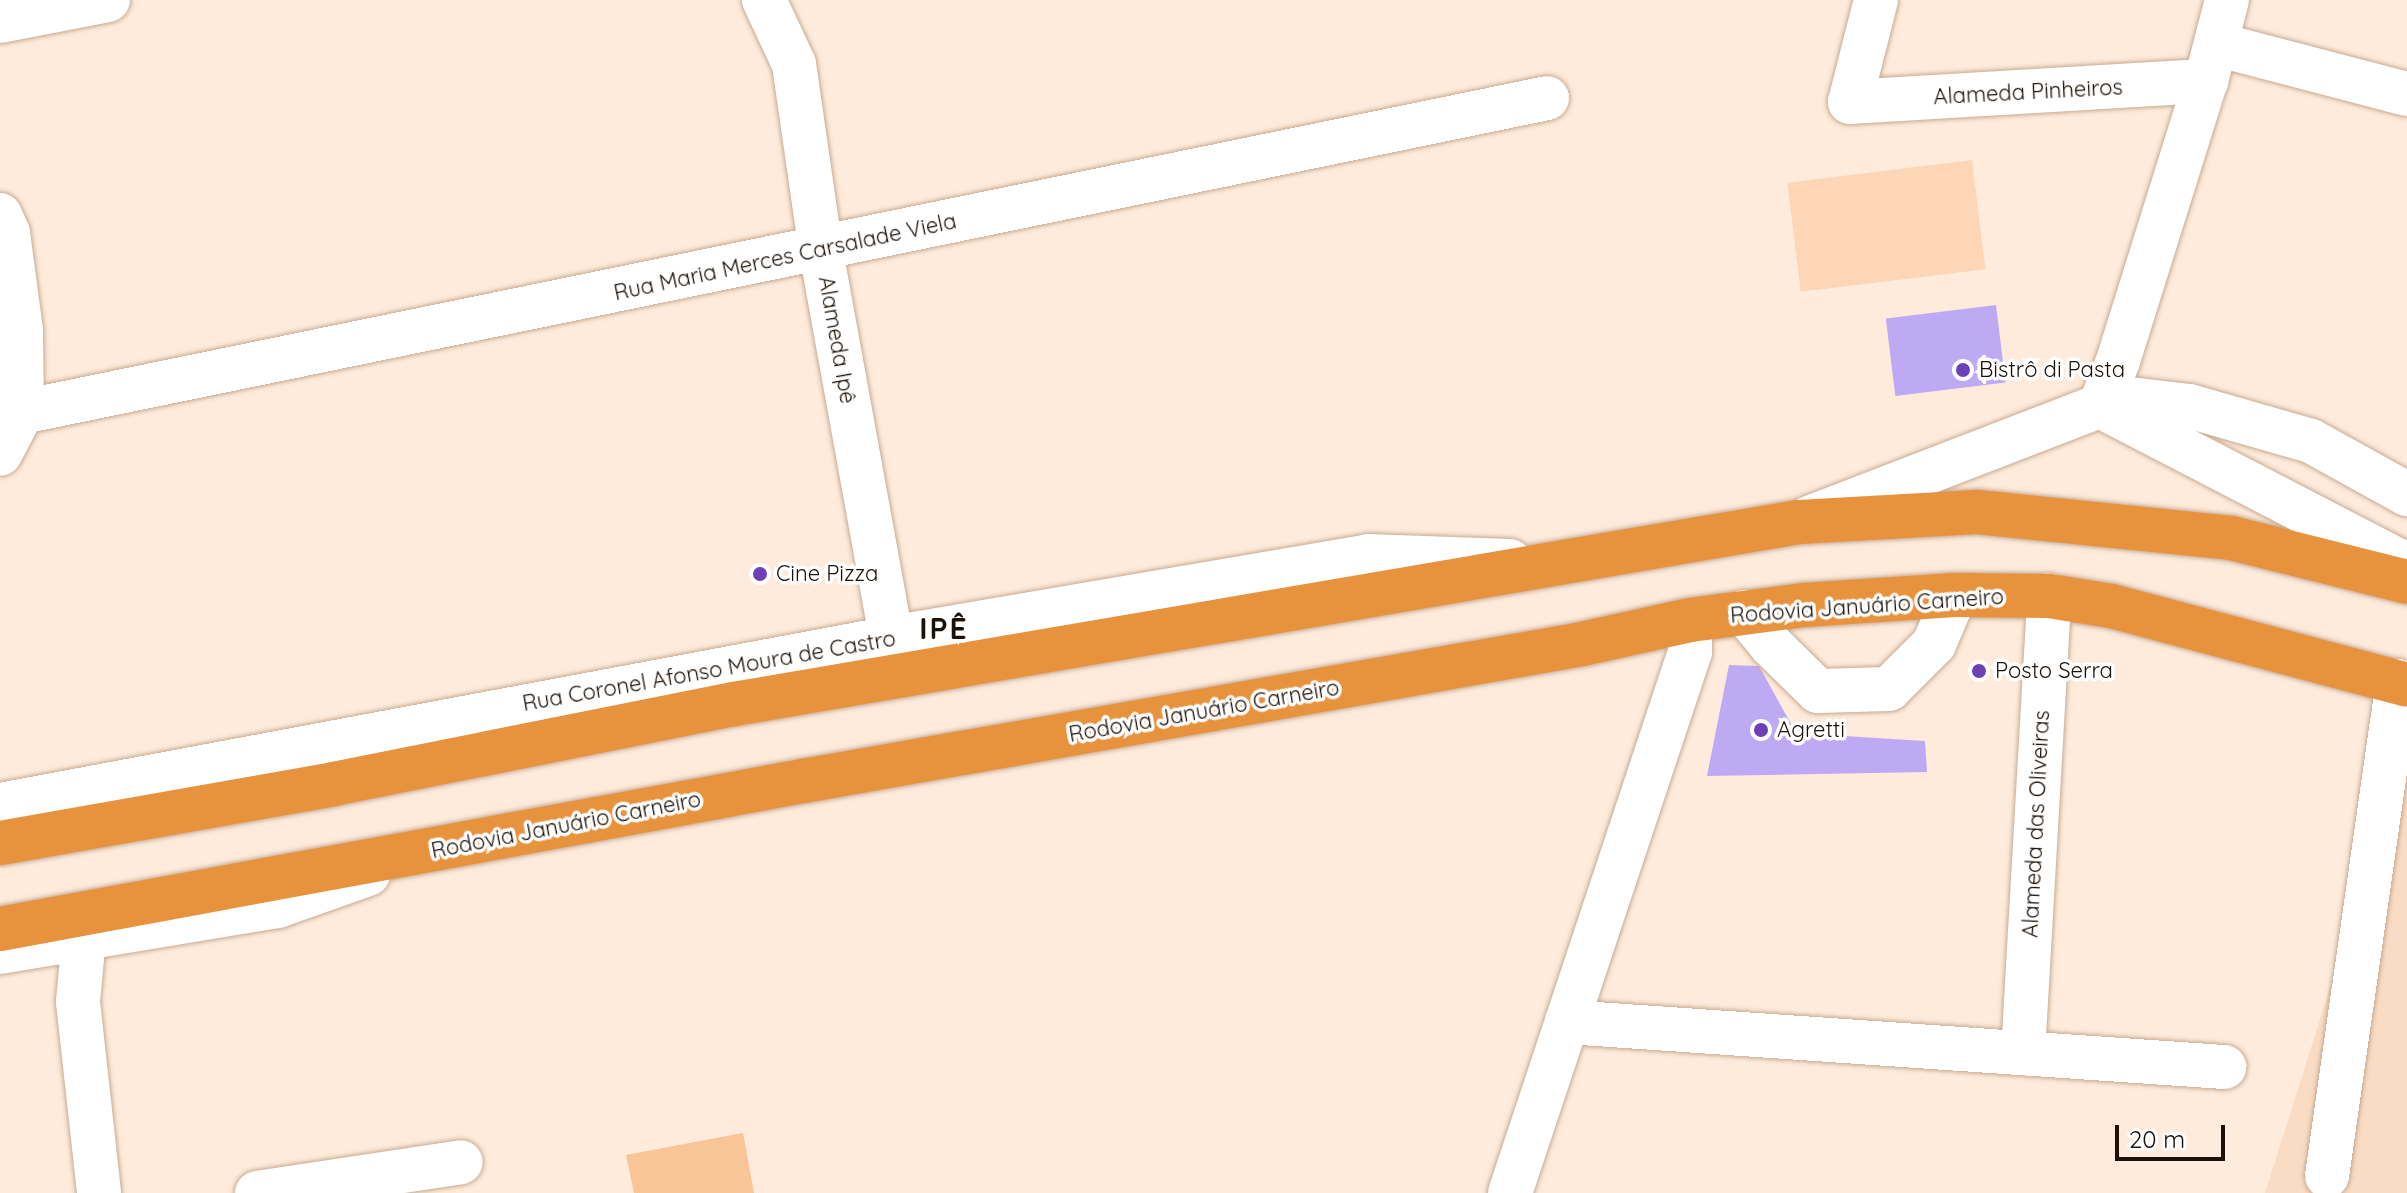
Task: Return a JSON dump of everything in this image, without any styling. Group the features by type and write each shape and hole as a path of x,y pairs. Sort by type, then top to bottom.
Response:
{"highway":[{"path":"0,843 333,784 734,704 1132,633 1799,522 1977,512 2231,538 2407,582"},
{"name":"Rodovia Januário Carneiro","path":"10,942 441,848 1582,644 1690,620 1744,612 1955,595 2049,596 2111,606 2403,683"}],"street":[{"path":"0,21 108,0"},
{"name":"Alameda Ipê","path":"764,0 794,64 821,251 891,638"},
{"name":"Alameda Pinheiros","path":"1876,0 1850,102 2211,62 2407,94"},
{"path":"2102,401 2211,62 2227,0"},
{"name":"Rua Maria Merces Carsalade Viela","path":"22,412 821,251 1547,98"},
{"path":"0,215 8,233 21,330 22,412 0,454"},
{"path":"2102,401 2407,565"},
{"path":"1799,522 2102,401 2189,406 2311,441 2407,494"},
{"name":"Rua Coronel Afonso Moura de Castro","path":"0,805 891,638 1369,556 1565,563"},
{"path":"1744,612 1771,645 1818,691 1889,689 1934,644 1955,595"},
{"name":"Alameda das Oliveiras","path":"2023,1053 2049,596"},
{"path":"1510,1193 1690,652 1690,620"},
{"path":"2327,1176 2403,683"},
{"path":"10,942 84,937 278,906 441,848"},
{"path":"84,937 78,1002 99,1193"},
{"path":"10,942 78,1002"},
{"path":"1567,1022 2224,1067"},
{"path":"257,1193 327,1188 461,1162"}],"shaded area":[{"path":"1972,160 1985,269 1801,292 1787,183"},
{"path":"2407,745 2407,1193 2265,1193"},
{"path":"743,1133 754,1193 634,1193 626,1155"}],"building":[{"path":"1996,305 2006,382 1895,396 1886,319"},
{"path":"1729,665 1759,666 1796,733 1925,741 1927,772 1707,776"}],"place":[{"name":"Bistrô di Pasta","path":"1963,370"},
{"name":"Cine Pizza","path":"760,574"},
{"name":"Posto Serra","path":"1979,671"},
{"name":"Agretti","path":"1761,730"}],"district":[{"name":"IPÊ","path":"944,628"}]}
